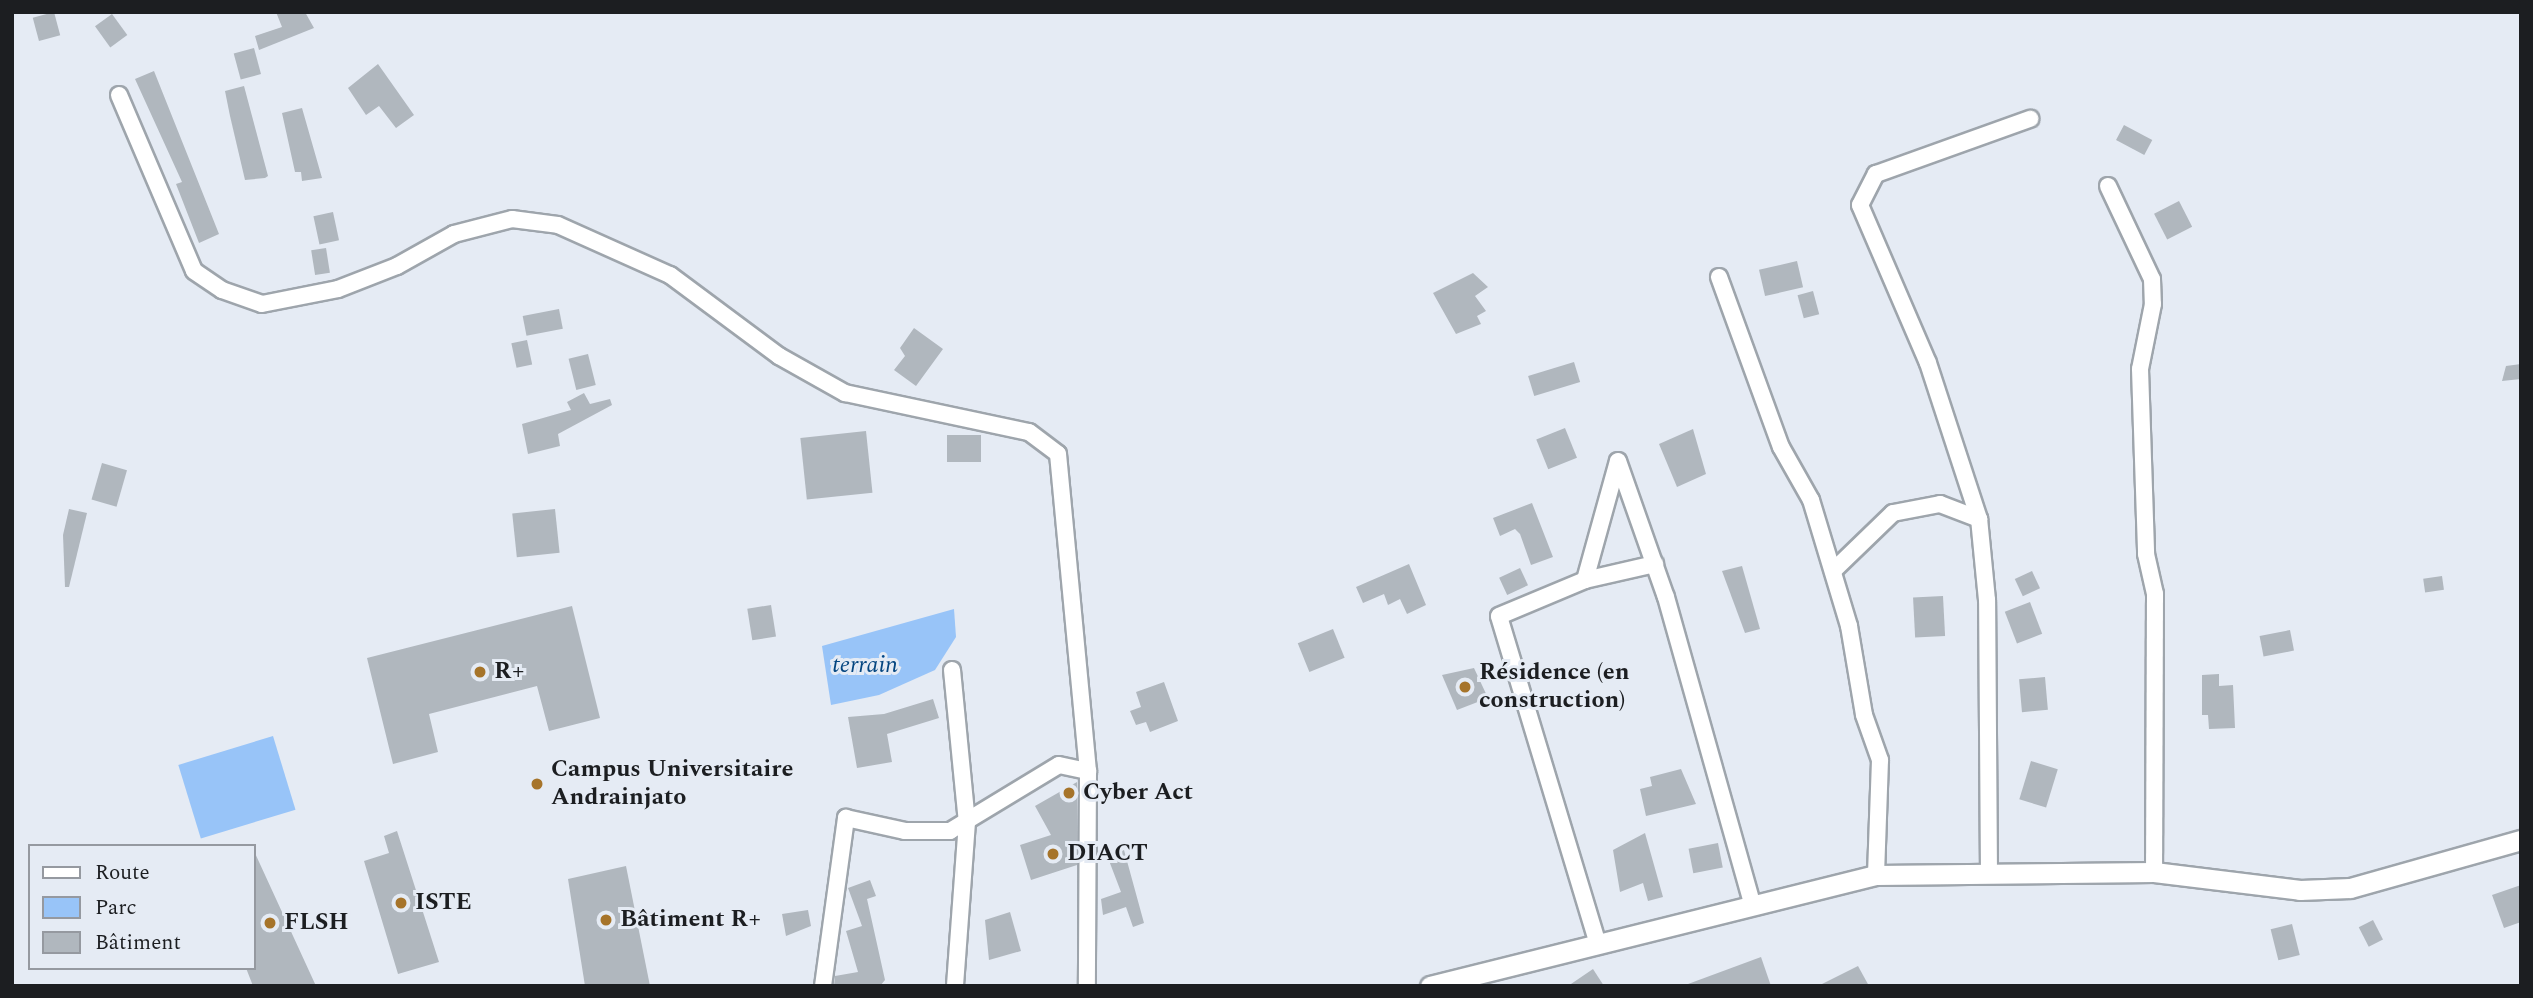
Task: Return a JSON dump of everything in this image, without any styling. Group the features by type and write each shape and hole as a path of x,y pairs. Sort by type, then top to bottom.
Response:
{"street":[{"path":"119,95 194,271 222,290 262,304 338,289 397,266 454,234 512,219 558,225 670,275 779,356 845,393 1029,432 1058,454 1088,771 1087,986"},
{"path":"1989,875 1987,600 1979,519 1928,363 1860,205 1876,174 2030,119"},
{"path":"2108,186 2152,279 2153,304 2140,369 2146,554 2155,594 2154,872"},
{"path":"1719,277 1781,447 1811,500 1833,570 1864,715 1880,760 1876,875"},
{"path":"1585,580 1618,461 1655,564 1752,903"},
{"path":"1833,570 1893,513 1940,504 1979,519"},
{"path":"1597,941 1499,616 1585,580 1655,564"},
{"path":"952,670 967,822 955,986"},
{"path":"823,986 846,818 905,831 950,831 1059,765 1088,771"},
{"path":"1430,986 1597,941 1876,875 2154,872 2300,890 2350,888 2521,840"}],"green space":[{"name":"terrain","path":"954,609 956,637 935,670 879,695 831,705 822,646"},
{"path":"273,736 296,810 201,839 178,765"}],"building":[{"path":"54,12 60,35 39,41 33,18"},
{"path":"276,12 305,12 314,28 259,50 255,36 282,27"},
{"path":"112,14 127,35 110,47 95,26"},
{"path":"254,48 261,74 241,80 234,53"},
{"path":"378,64 414,115 396,128 379,106 366,115 348,88"},
{"path":"154,71 219,234 199,243 176,184 182,182 135,79"},
{"path":"244,86 268,176 265,178 245,180 230,116 225,91"},
{"path":"302,108 322,178 302,181 301,172 295,172 282,113"},
{"path":"2124,125 2152,140 2144,155 2116,140"},
{"path":"2179,201 2192,227 2167,240 2154,214"},
{"path":"333,212 339,240 319,245 313,216"},
{"path":"326,248 330,273 315,275 311,250"},
{"path":"1797,261 1803,287 1765,296 1759,270"},
{"path":"1473,273 1488,287 1475,296 1486,311 1477,316 1481,324 1456,334 1433,293"},
{"path":"1813,291 1819,314 1804,318 1798,295"},
{"path":"559,309 563,329 526,336 523,316"},
{"path":"914,328 943,349 916,386 894,370 905,356 900,348"},
{"path":"527,340 532,364 517,368 511,343"},
{"path":"588,354 596,385 576,390 569,359"},
{"path":"1574,362 1580,382 1534,396 1528,376"},
{"path":"2521,364 2521,379 2502,381 2506,366"},
{"path":"584,393 590,404 610,399 612,405 558,434 560,446 528,454 522,424 571,410 567,402"},
{"path":"1565,428 1577,458 1548,469 1536,440"},
{"path":"1693,429 1706,474 1677,487 1659,444"},
{"path":"866,431 872,493 807,500 800,438"},
{"path":"947,435 981,435 981,462 947,462"},
{"path":"102,463 127,470 117,507 92,500"},
{"path":"1532,503 1553,557 1531,565 1520,534 1515,529 1500,536 1493,518"},
{"path":"69,509 87,513 69,587 65,587 63,535"},
{"path":"555,509 560,553 517,557 512,513"},
{"path":"1409,564 1426,605 1407,614 1400,599 1388,605 1384,594 1363,603 1356,587"},
{"path":"1742,566 1760,629 1745,633 1722,571"},
{"path":"1520,568 1528,585 1507,595 1499,578"},
{"path":"2032,571 2040,588 2023,596 2015,579"},
{"path":"2442,576 2444,590 2425,593 2423,579"},
{"path":"1943,596 1945,636 1915,638 1913,598"},
{"path":"2030,602 2042,634 2017,643 2005,612"},
{"path":"771,605 776,637 752,640 747,609"},
{"name":"R+","path":"572,606 600,718 549,731 537,686 429,714 438,752 393,764 367,658"},
{"path":"1333,629 1345,658 1309,672 1298,643"},
{"path":"2290,630 2294,651 2264,657 2260,636"},
{"name":"Résidence (en construction)","path":"1474,668 1488,698 1457,710 1442,675"},
{"path":"2219,674 2219,686 2233,685 2235,728 2209,729 2208,715 2202,715 2202,675"},
{"path":"2045,677 2048,710 2022,712 2019,679"},
{"path":"1164,682 1178,721 1150,732 1146,722 1136,725 1130,711 1141,707 1136,692"},
{"path":"933,699 939,718 887,734 892,762 857,768 848,717 884,714"},
{"path":"2031,761 2058,769 2046,807 2019,799"},
{"path":"1681,769 1696,804 1646,816 1640,789 1652,786 1650,777"},
{"path":"1077,782 1077,865 1031,880 1020,845 1051,835 1035,806"},
{"name":"ISTE","path":"397,831 439,962 398,974 364,861 389,853 384,836"},
{"path":"1645,833 1663,897 1648,901 1643,883 1620,892 1613,850"},
{"path":"1718,843 1723,868 1693,873 1689,849"},
{"path":"1124,850 1144,923 1133,927 1126,907 1103,915 1101,899 1121,892 1108,858"},
{"name":"FLSH","path":"256,855 316,986 253,986 247,970 256,970"},
{"name":"Bâtiment R+","path":"626,866 650,986 585,986 568,879"},
{"path":"870,880 876,896 867,899 885,980 880,986 834,986 835,976 858,972 846,931 862,926 848,888"},
{"path":"2521,885 2521,922 2504,928 2492,895"},
{"path":"808,910 811,926 786,936 782,914"},
{"path":"1010,912 1021,951 989,960 985,920"},
{"path":"2373,920 2383,940 2369,947 2359,927"},
{"path":"2292,924 2300,955 2278,960 2271,929"},
{"path":"1761,957 1771,986 1688,986 1688,984"},
{"path":"1858,966 1869,986 1818,986"},
{"path":"1593,969 1604,986 1568,986"}],"place":[{"name":"R+","path":"480,672"},
{"name":"Résidence (en construction)","path":"1465,687"},
{"name":"Campus Universitaire Andrainjato","path":"537,784"},
{"name":"Cyber Act","path":"1069,793"},
{"name":"DIACT","path":"1053,854"},
{"name":"ISTE","path":"401,903"},
{"name":"Bâtiment R+","path":"606,920"},
{"name":"FLSH","path":"270,923"}]}
